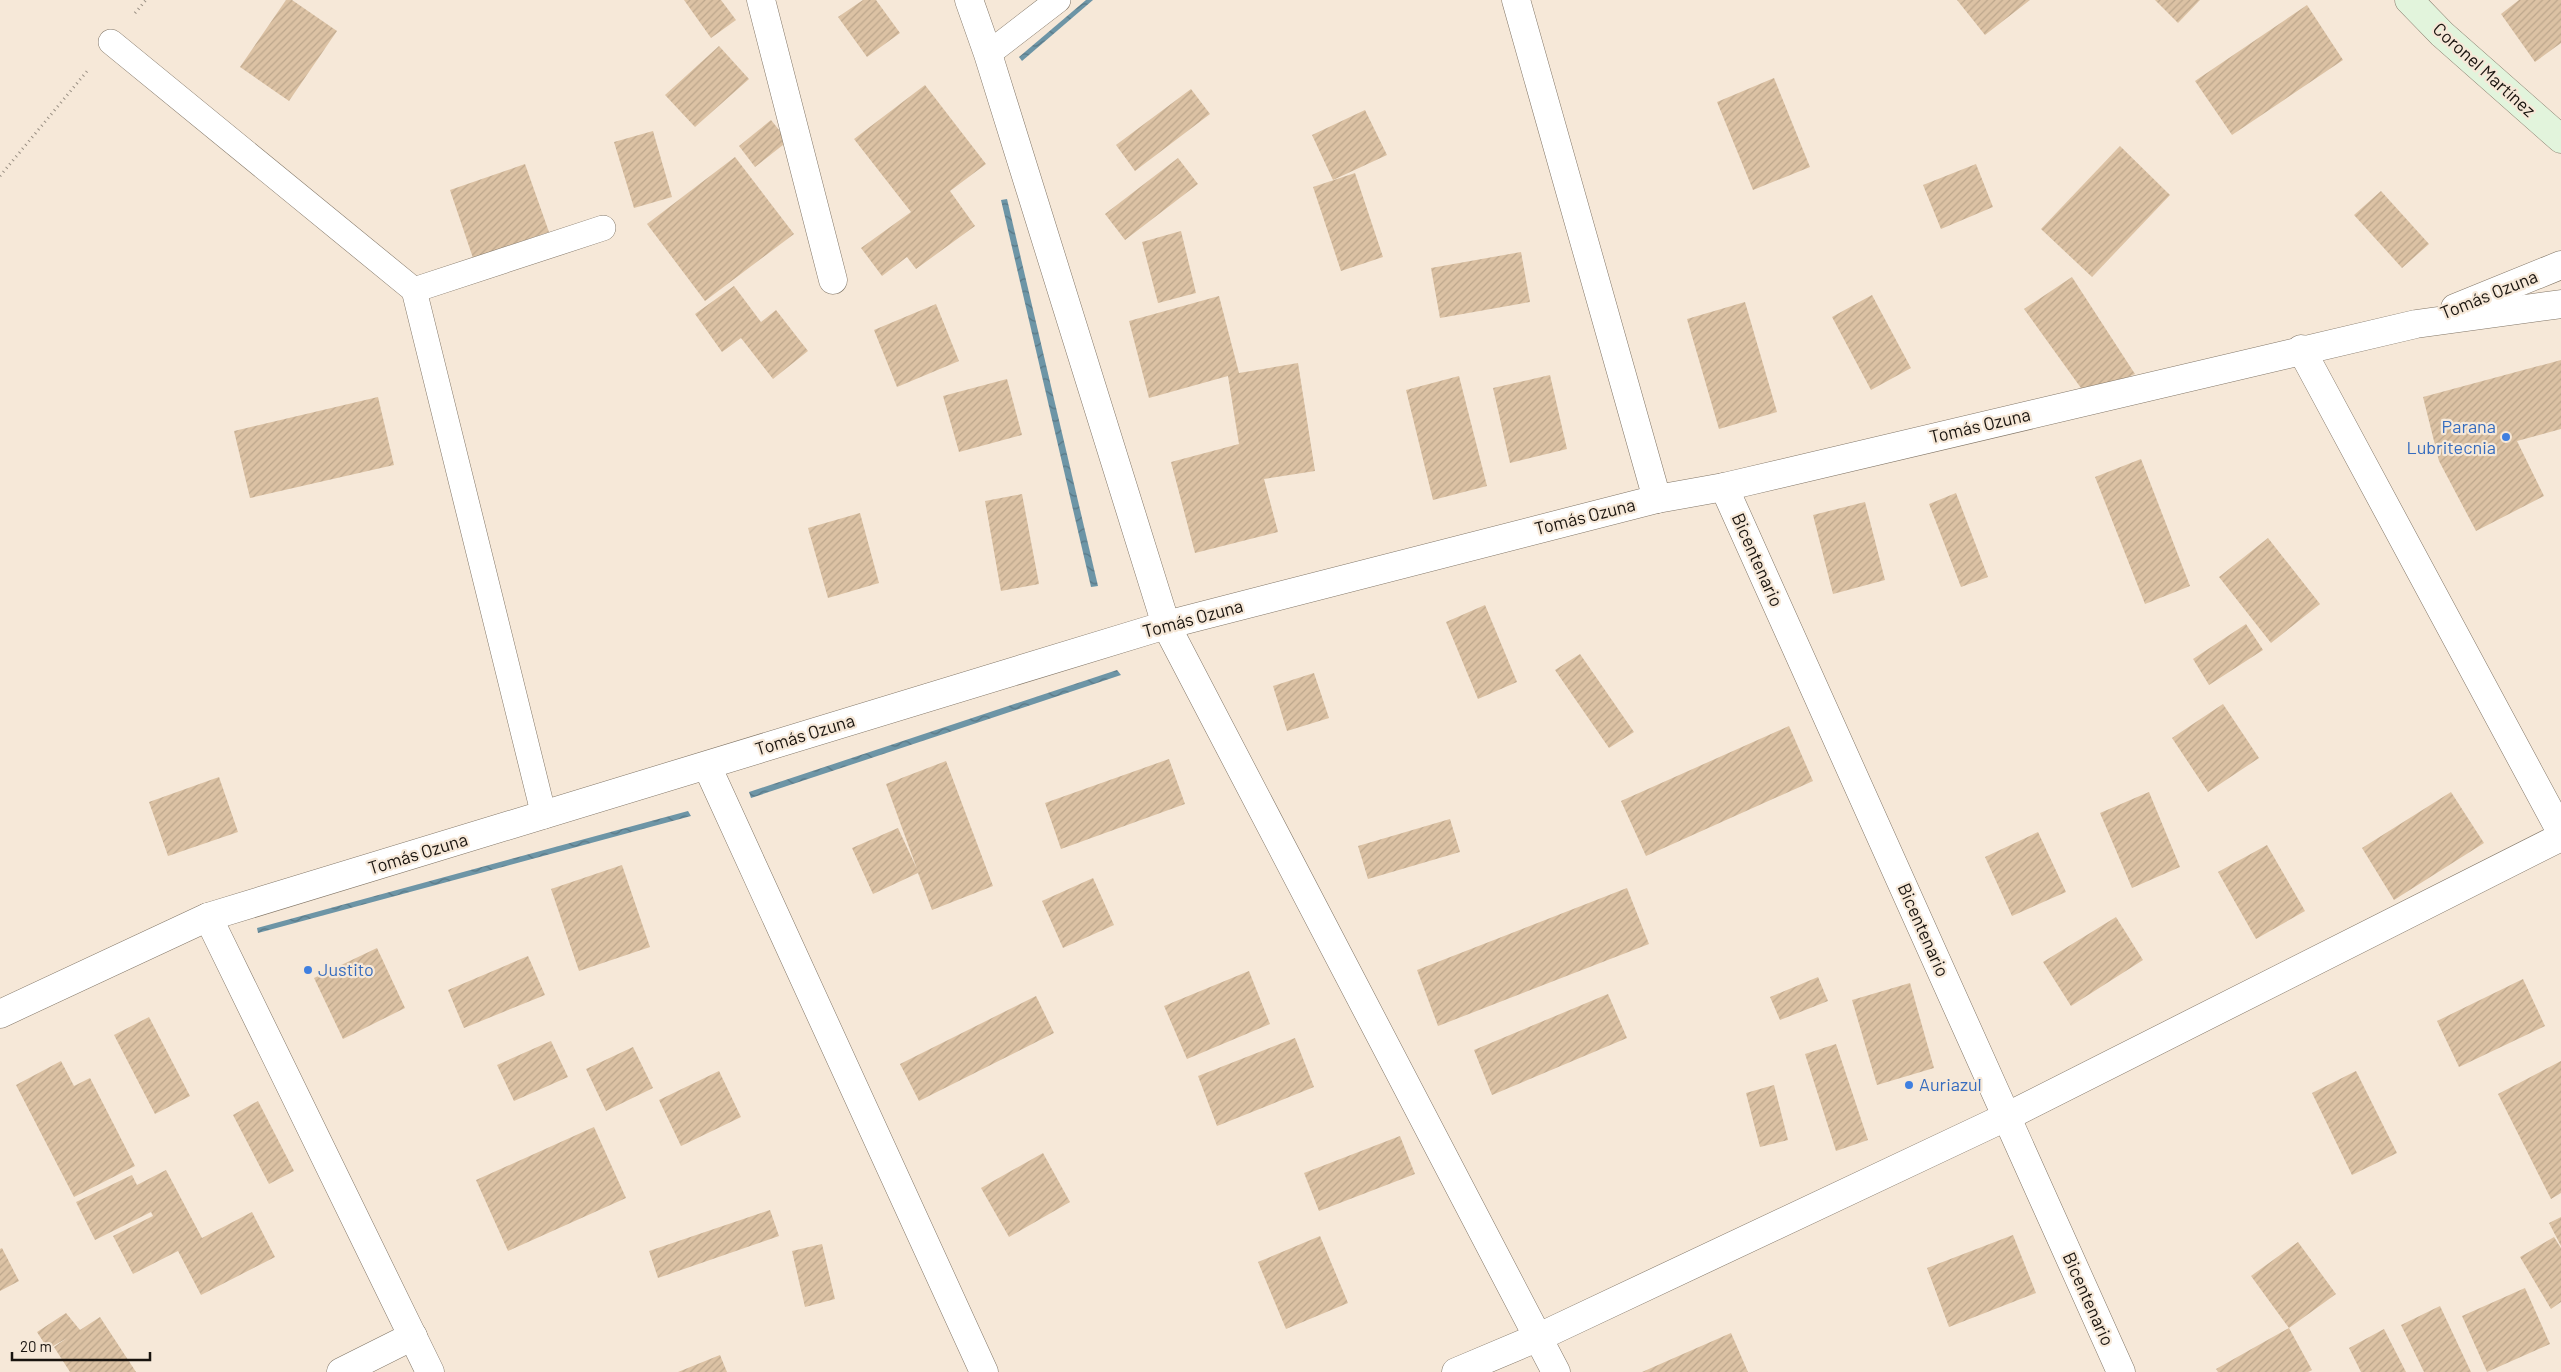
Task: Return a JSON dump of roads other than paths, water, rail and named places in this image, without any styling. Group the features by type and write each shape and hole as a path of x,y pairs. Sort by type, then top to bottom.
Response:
{"main road":[{"name":"Coronel Martínez","path":"2409,0 2442,34 2561,139"}],"street":[{"path":"761,0 833,280"},
{"path":"969,0 988,54 1166,625 1556,1372"},
{"path":"1516,0 1657,498"},
{"name":"Tomás Ozuna","path":"2416,324 2561,265"},
{"name":"Tomás Ozuna","path":"0,1014 208,917 1166,625 1657,498 1724,487 2301,349 2416,324 2561,304"},
{"path":"2301,349 2561,832"},
{"name":"Bicentenario","path":"1724,487 2121,1372"},
{"path":"707,766 984,1372"},
{"path":"1456,1372 1539,1337 2006,1116 2561,837"},
{"path":"208,917 430,1372"},
{"path":"341,1372 412,1336"}],"lane":[{"path":"988,54 1058,0"},
{"path":"111,42 414,290 544,816"},
{"path":"414,290 603,228"}],"water":[{"path":"1086,0 1093,0 1022,61 1019,57"},
{"path":"1007,199 1098,586 1091,587 1001,200"},
{"path":"1117,670 1121,675 751,798 749,792"},
{"path":"688,811 691,816 258,933 257,928"}],"place":[{"name":"Parana Lubritecnia","path":"2506,437"},
{"name":"Justito","path":"308,970"},
{"name":"Auriazul","path":"1909,1085"}]}
